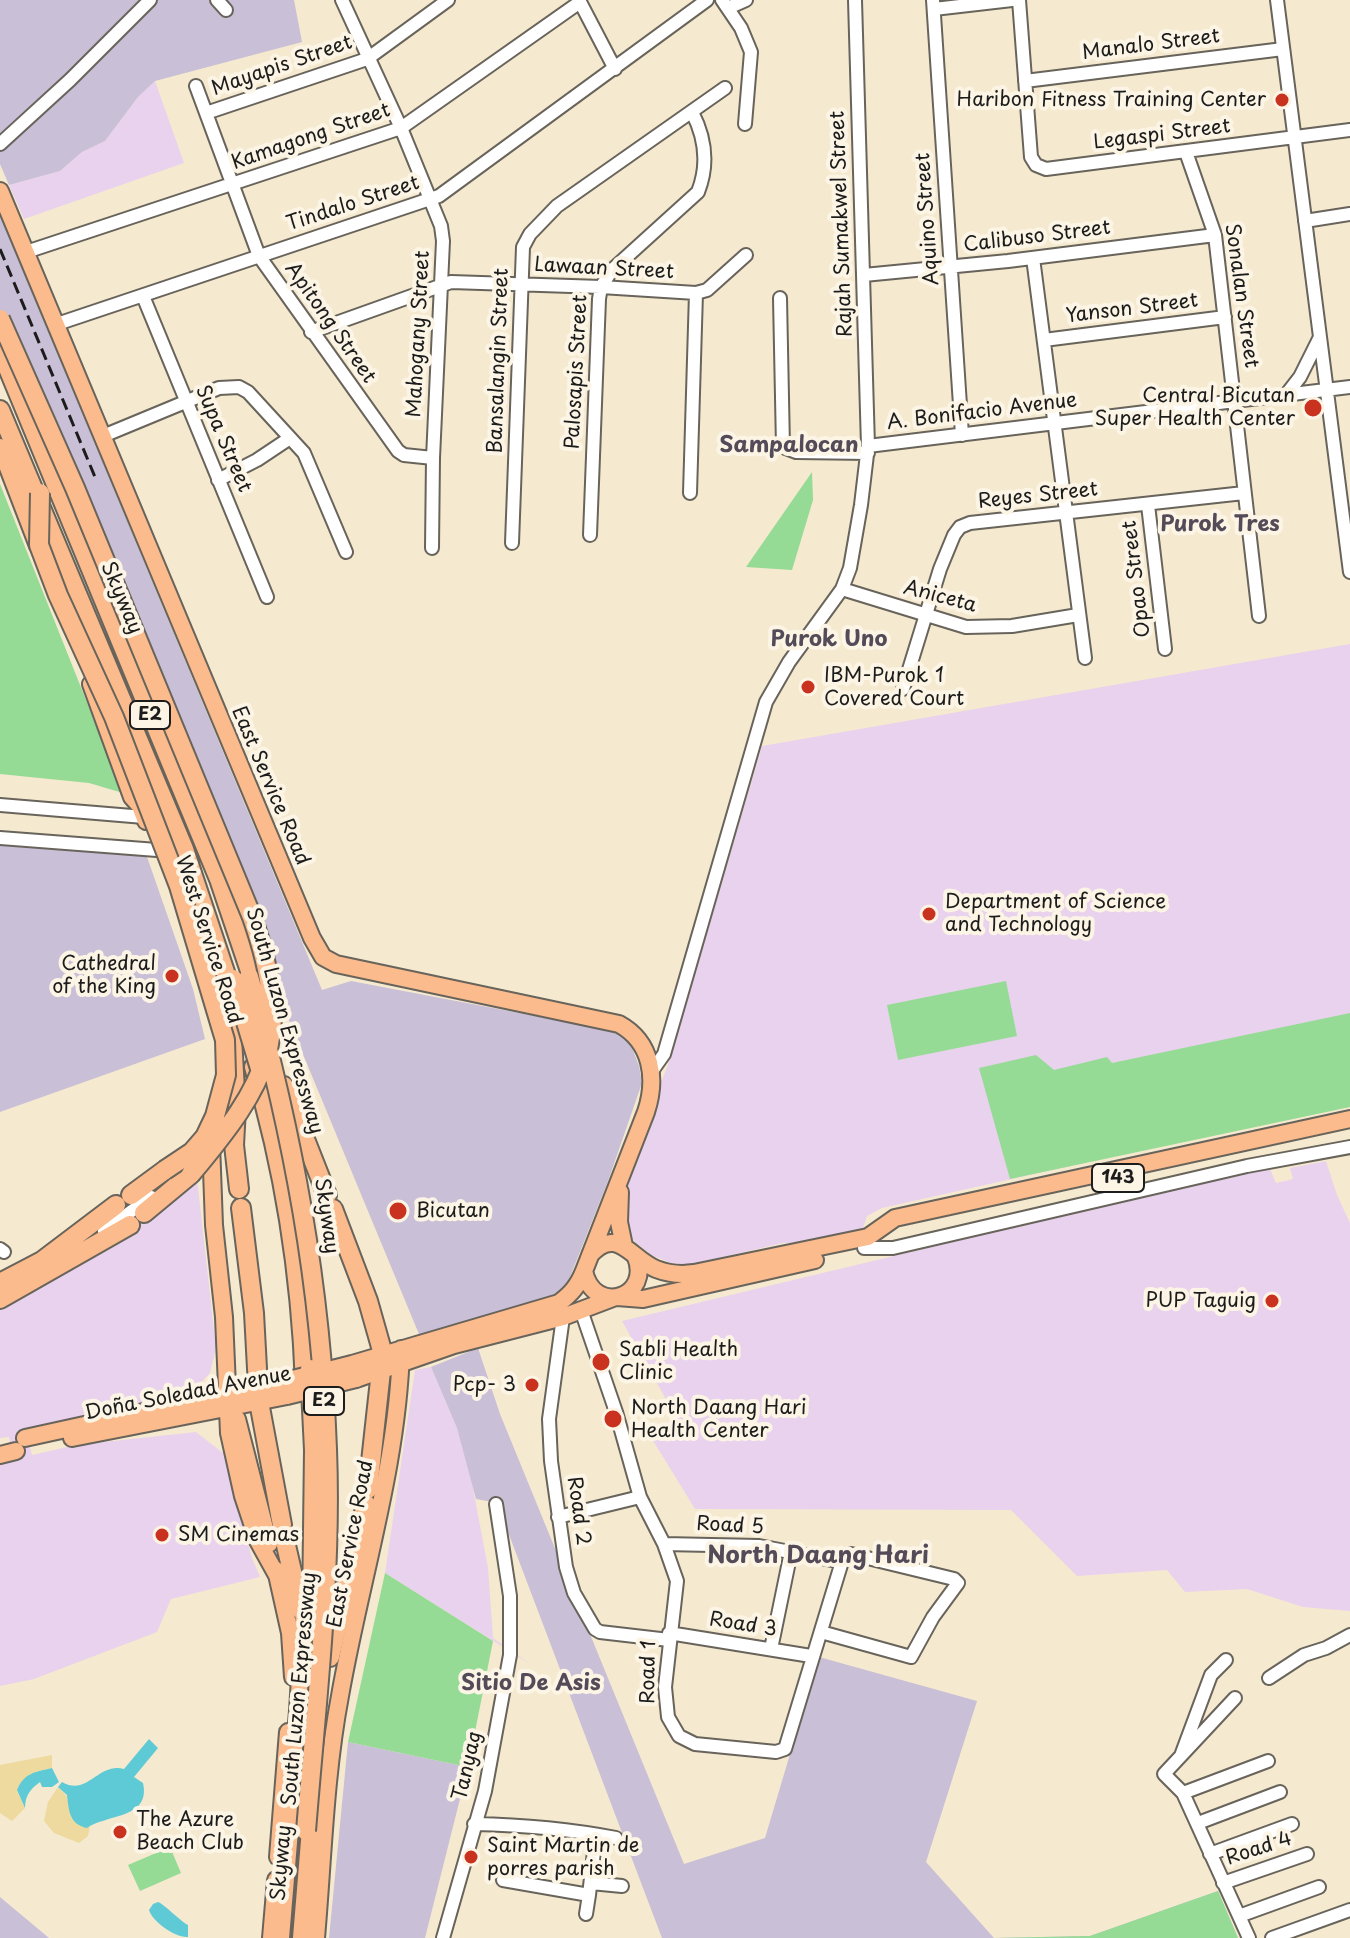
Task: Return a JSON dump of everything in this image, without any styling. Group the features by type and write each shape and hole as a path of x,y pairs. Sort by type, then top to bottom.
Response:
{"highway":[{"path":"0,319 75,488 252,917 271,987 270,1041 258,1083 227,1131 191,1174 137,1219 0,1299"},
{"name":"South Luzon Expressway","path":"0,349 219,879 252,975 284,1086 307,1191 327,1332 334,1451 330,1657 321,1713 300,1938"},
{"name":"Skyway","path":"0,361 215,880 257,1006 277,1079 301,1191 320,1334 328,1450 325,1596 300,1938"},
{"name":"Skyway","path":"0,397 202,885 265,1083 290,1194 308,1335 314,1450 312,1610 287,1938"},
{"name":"South Luzon Expressway","path":"0,410 184,849 270,1120 285,1195 299,1294 308,1451 303,1649 280,1938"},
{"path":"0,1283 42,1261 192,1152 205,1137 222,1095 227,1058 225,1040 179,886 114,717 58,595 39,545 40,493"},
{"path":"228,981 236,1108 234,1145 254,1313 258,1394 301,1614 303,1649"},
{"path":"284,1086 391,1359 367,1497 330,1657"}],"main road":[{"name":"East Service Road","path":"0,191 312,938 323,957 336,964 619,1024 636,1037 652,1071"},
{"name":"West Service Road","path":"0,447 132,797 142,812 157,850 188,934 218,1033 222,1076 211,1141 214,1225 233,1400"},
{"path":"391,1359 559,1303 578,1286 649,1101 652,1071"},
{"name":"143","path":"629,1250 652,1268 694,1273 868,1237 895,1218 1350,1119"},
{"name":"143","path":"391,1359 563,1317 615,1298 643,1299 864,1248 899,1228 1350,1129"},
{"path":"621,1177 619,1222 629,1250 638,1263 637,1282 632,1289 615,1298 598,1294 590,1288 586,1264 603,1244 614,1243 629,1250"},
{"name":"West Service Road","path":"221,1280 230,1316 233,1400 229,1433 243,1496 262,1553 279,1579 293,1659 271,1938"},
{"name":"East Service Road","path":"316,1938 332,1748 340,1694 391,1446 391,1359"},
{"name":"Doña Soledad Avenue","path":"14,1446 286,1388 354,1372 391,1359"},
{"path":"184,1403 214,1384 227,1361"},
{"name":"Doña Soledad Avenue","path":"14,1446 184,1403 233,1400"}],"street":[{"path":"0,144 64,86 150,0"},
{"name":"Mahogany Street","path":"342,0 401,128 441,226 432,548"},
{"name":"Mayapis Street","path":"206,113 367,59 448,0"},
{"name":"Tindalo Street","path":"57,324 439,196 707,0"},
{"path":"745,124 751,52 741,28 725,4 746,0"},
{"name":"Rajah Sumakwel Street","path":"855,0 868,450"},
{"path":"934,4 1012,0"},
{"path":"1019,0 1025,81"},
{"path":"1277,0 1350,572"},
{"path":"579,1 615,69"},
{"name":"Kamagong Street","path":"26,252 401,128 579,1"},
{"name":"Aquino Street","path":"934,4 962,435"},
{"name":"Manalo Street","path":"1025,81 1283,49"},
{"name":"Legaspi Street","path":"1025,81 1031,157 1036,165 1046,169 1350,130"},
{"name":"Apitong Street","path":"196,86 259,256 398,451 404,455 433,458"},
{"name":"Bansalangin Street","path":"512,543 523,247 530,234 557,206 725,88"},
{"name":"Palosapis Street","path":"590,535 601,287 612,270 698,192 703,180 704,145 692,112"},
{"name":"Sonalan Street","path":"1186,152 1215,235 1259,616"},
{"path":"1305,221 1350,214"},
{"name":"Calibuso Street","path":"864,275 1215,235"},
{"name":"Lawaan Street","path":"311,332 451,282 696,293 707,290 746,255"},
{"path":"1033,258 1085,658"},
{"path":"690,493 696,293"},
{"name":"Supa Street","path":"143,296 267,597"},
{"path":"780,298 783,447 796,452 868,450"},
{"name":"Yanson Street","path":"1044,340 1225,317"},
{"path":"1286,395 1312,357 1320,336"},
{"path":"103,436 219,388 228,385 239,387 248,392 310,464 346,552"},
{"name":"A. Bonifacio Avenue","path":"652,1071 664,1054 766,702 789,662 842,589 850,568 868,450 962,435 1350,387"},
{"path":"218,480 290,438"},
{"name":"Reyes Street","path":"903,689 940,569 960,527 970,523 1244,493"},
{"name":"Opao Street","path":"1148,505 1165,649"},
{"name":"Aniceta","path":"842,589 956,625 978,628 1078,615"},
{"path":"0,805 142,812"},
{"path":"0,838 157,850"},
{"path":"0,1292 32,1276 161,1182 211,1141"},
{"path":"864,1248 893,1248 1247,1166 1350,1147"},
{"name":"Road 1","path":"581,1310 616,1412 640,1497 664,1544 677,1581 665,1696 668,1717 679,1736 701,1745 776,1752 785,1749 811,1656 844,1558"},
{"name":"Road 2","path":"563,1317 549,1419 558,1517 566,1567 574,1593 595,1629 607,1635 669,1637"},
{"path":"558,1517 640,1497"},
{"name":"Tanyag","path":"443,1938 485,1791 510,1655 510,1596 496,1504"},
{"name":"Road 5","path":"664,1544 734,1544 844,1558 954,1579 958,1583 928,1624 911,1657 821,1632"},
{"path":"771,1649 791,1552"},
{"path":"1269,1678 1304,1655 1323,1650 1350,1635"},
{"name":"Road 3","path":"669,1637 811,1656"},
{"path":"1182,1756 1211,1675 1226,1660"},
{"path":"1235,1698 1164,1774 1183,1793 1249,1938"},
{"path":"1183,1793 1268,1761"},
{"path":"1198,1823 1280,1792"},
{"path":"474,1824 530,1825 616,1838"},
{"path":"1210,1854 1292,1824"},
{"path":"586,1914 595,1843 592,1834"},
{"name":"Road 4","path":"1223,1883 1307,1854"},
{"path":"503,1880 590,1889 622,1886"},
{"path":"1239,1916 1319,1887"},
{"path":"1272,1938 1350,1910"}],"shaded area":[{"path":"0,0 294,0 302,42 155,81 138,97 105,141 82,152 60,171 9,185 0,164"},
{"path":"155,81 184,163 24,219 9,185 60,171 82,152 105,141 138,97"},
{"path":"0,215 322,990 351,981 614,1031 630,1042 642,1083 608,1181 564,1292 460,1323 421,1339 0,323"},
{"name":"Department of Science and Technology","path":"1350,644 1350,1107 1280,1119 882,1208 867,1216 863,1228 804,1243 783,1243 689,1265 671,1263 651,1255 634,1241 625,1229 624,1193 668,1065 762,746"},
{"path":"0,842 146,854 193,989 205,1039 0,1112"},
{"path":"1326,1161 1350,1223 1350,1611 1303,1607 1247,1589 1185,1592 1167,1570 1077,1576 1011,1510 695,1509 649,1434 676,1417 622,1321 1203,1182 1270,1169 1276,1183 1285,1181 1293,1179 1290,1168"},
{"path":"197,1179 216,1348 210,1373 195,1389 26,1432 32,1455 76,1445 196,1432 223,1453 260,1577 171,1599 157,1632 34,1679 0,1686 0,1463 14,1459 9,1437 0,1438 0,1304 134,1229"},
{"path":"478,1348 500,1414 684,1864 765,1838 819,1657 977,1701 926,1862 994,1938 662,1938 497,1503 476,1499 457,1428 431,1367"},
{"path":"431,1367 457,1428 469,1467 488,1568 493,1638 532,1665 385,1573 415,1370"},
{"path":"348,1742 468,1767 425,1938 329,1938"},
{"path":"1218,1891 1238,1938 994,1938 1090,1936"},
{"path":"0,1897 49,1938 0,1938"}],"green space":[{"path":"812,472 813,500 792,570 746,567"},
{"path":"0,484 123,793 89,783 0,774"},
{"path":"1006,981 1017,1036 898,1060 887,1005"},
{"path":"1350,1013 1350,1107 1010,1179 979,1068 1036,1055 1054,1070 1107,1057 1112,1063"},
{"path":"385,1573 493,1641 468,1767 348,1742"},
{"path":"170,1847 181,1873 140,1891 128,1865"},
{"path":"1218,1891 1238,1938 994,1938 1090,1936"}],"sand":[{"path":"52,1755 52,1768 31,1775 19,1786 17,1791 25,1808 12,1821 0,1813 0,1765"},
{"path":"58,1787 67,1796 71,1817 83,1827 90,1826 88,1836 79,1843 54,1833 44,1821 48,1802"}],"water":[{"path":"149,1739 158,1748 134,1777 143,1783 144,1795 140,1803 126,1814 87,1828 77,1823 71,1816 67,1795 58,1787 62,1782 79,1785 107,1770 124,1769"},
{"path":"52,1768 59,1782 52,1787 42,1787 40,1782 36,1785 27,1796 25,1808 17,1790 20,1784 31,1774"},
{"path":"158,1902 188,1925 188,1937 171,1932 155,1919 149,1910"}],"railway":[{"path":"0,249 95,477"}],"place":[{"name":"Haribon Fitness Training Center","path":"1282,100"},
{"name":"Central Bicutan Super Health Center","path":"1313,408"},
{"name":"IBM-Purok 1 Covered Court","path":"808,687"},
{"name":"Department of Science and Technology","path":"929,914"},
{"name":"Cathedral of the King","path":"172,976"},
{"name":"Bicutan","path":"398,1211"},
{"name":"PUP Taguig","path":"1272,1301"},
{"name":"Sabli Health Clinic","path":"601,1362"},
{"name":"Pcp- 3","path":"532,1385"},
{"name":"North Daang Hari Health Center","path":"613,1419"},
{"name":"SM Cinemas","path":"162,1535"},
{"name":"The Azure Beach Club","path":"120,1832"},
{"name":"Saint Martin de porres parish","path":"471,1857"}],"district":[{"name":"Sampalocan","path":"789,446"},
{"name":"Purok Tres","path":"1220,525"},
{"name":"Purok Uno","path":"829,640"},
{"name":"North Daang Hari","path":"818,1556"},
{"name":"Sitio De Asis","path":"531,1684"}]}
